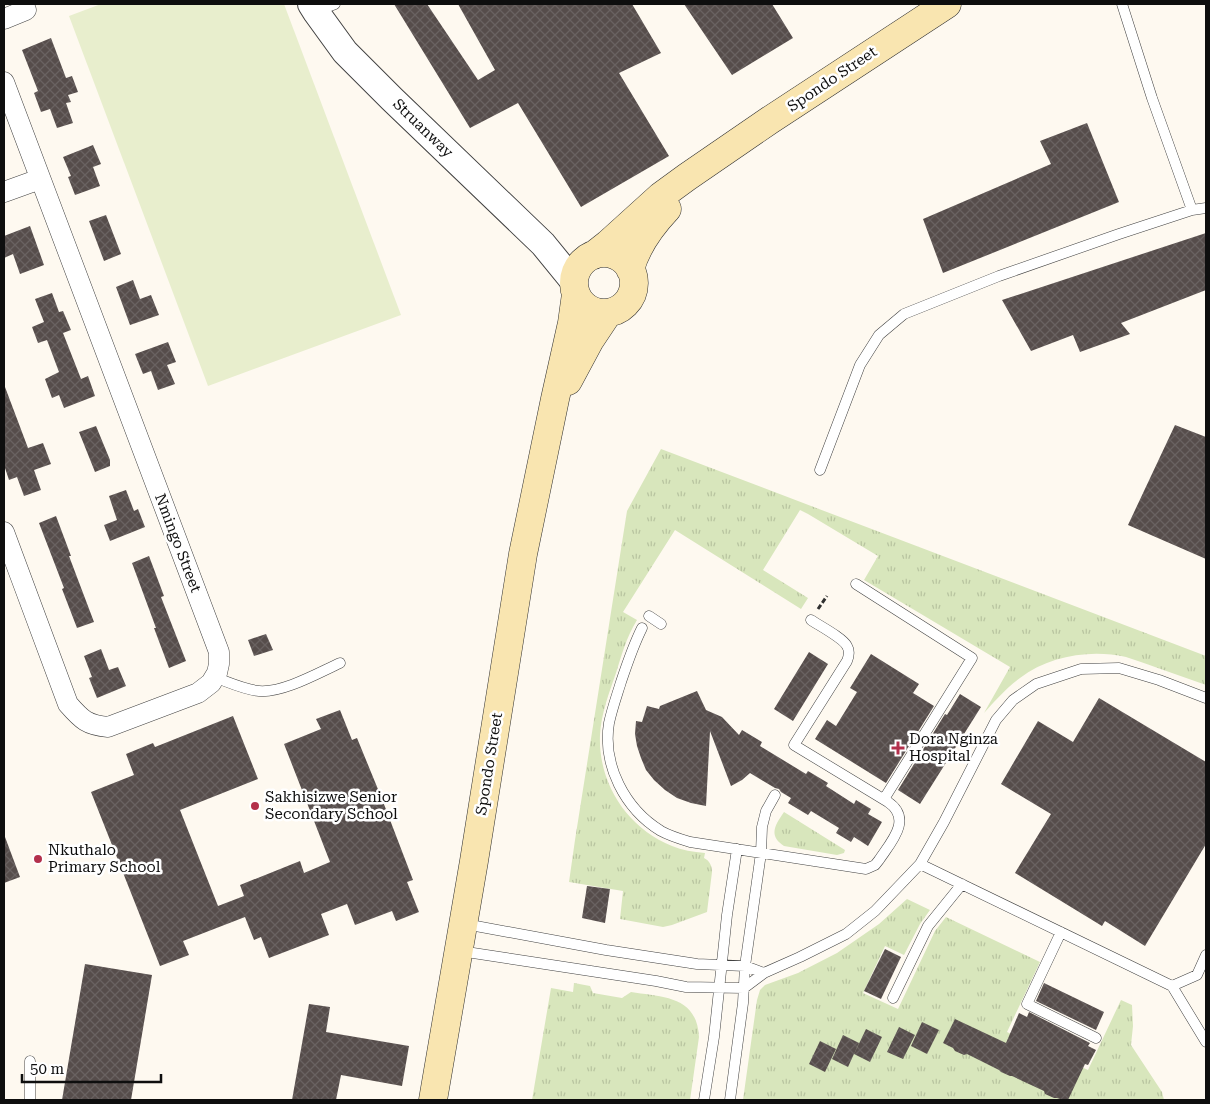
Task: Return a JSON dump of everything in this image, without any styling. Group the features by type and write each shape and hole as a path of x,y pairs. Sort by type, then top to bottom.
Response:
{"main road":[{"name":"Spondo Street","path":"433,1100 522,564 582,273 608,244 661,196 934,7"},
{"name":"Spondo Street","path":"630,268 634,254 644,236 659,217 719,156"},
{"path":"606,253 618,257 630,268 634,284 632,293 623,306 608,313 588,309 581,302 582,273 606,253"},
{"name":"Spondo Street","path":"549,428 576,365 608,313"}],"street":[{"name":"Struanway","path":"321,6 345,52 544,244 582,273"},
{"path":"4,18 24,7"},
{"name":"Nmingo Street","path":"4,82 219,652 219,664 214,677"},
{"path":"4,192 40,179"},
{"path":"4,532 68,704 81,718 94,725 108,727 198,693 211,683 214,677"}],"lane":[{"path":"1122,4 1152,98 1192,210"},
{"path":"820,470 860,365 878,335 904,314 999,276 1118,234 1192,210 1206,208"},
{"path":"856,584 972,658 884,799"},
{"path":"649,616 661,624"},
{"path":"642,628 634,645 613,707 608,740 614,774 621,789 634,807 650,823 662,831 690,842 866,869 879,860 899,829 900,819 893,805 794,745 849,656 847,646 843,641 811,620"},
{"path":"214,677 238,686 260,691 281,689 340,663"},
{"path":"458,950 686,987 744,988 764,973 846,934 875,911 920,864 944,822 996,720 1013,700 1036,684 1081,669 1119,668 1159,680 1206,698"},
{"path":"730,1100 745,966 761,853 762,827 766,811 775,795"},
{"path":"704,1100 714,1037 737,850"},
{"path":"920,864 1172,986 1206,1042"},
{"path":"893,998 928,926 962,884"},
{"path":"463,924 606,950 697,964 745,966 764,973"},
{"path":"1061,932 1027,1004 1096,1038"},
{"path":"1172,986 1197,975 1206,955"},
{"path":"30,1061 30,1100"}],"green space":[{"path":"101,4 284,4 401,315 208,386 69,16"},
{"path":"661,449 1206,656 1206,685 1126,657 1084,654 1070,656 1031,670 1010,686 984,713 1010,667 864,580 878,556 808,514 800,510 763,570 808,598 801,609 675,530 623,612 637,620 625,646 606,704 600,735 601,753 604,770 618,802 641,828 672,846 688,851 705,853 704,858 712,868 707,912 663,927 620,919 623,891 569,882 627,511"},
{"path":"784,812 845,850 844,853 837,855 784,846 776,838 775,830"},
{"path":"907,899 930,910 920,924 904,955 885,946 863,993 898,1009 935,931 946,917 1040,962 1007,1032 1088,1070 1121,1000 1132,1005 1133,1026 1131,1045 1162,1092 1164,1100 743,1100 760,990 765,985 798,973 837,953 879,924"},
{"path":"574,983 590,986 593,993 622,998 631,992 666,998 685,1006 692,1013 697,1024 699,1037 690,1100 532,1100 551,988 573,992"}],"building":[{"path":"394,4 427,4 478,80 495,70 458,4 632,4 661,53 619,73 669,156 581,207 518,103 470,128"},
{"path":"684,4 772,4 793,38 732,75"},
{"path":"51,38 66,78 72,76 78,92 68,95 71,102 66,103 73,123 57,128 50,109 41,112 34,93 38,91 22,50"},
{"path":"1087,123 1119,202 943,273 923,219 1051,164 1040,141"},
{"path":"93,145 101,164 93,167 100,186 75,195 68,177 71,176 63,157"},
{"path":"106,215 121,254 104,261 89,221"},
{"path":"30,226 44,265 20,274 13,254 4,258 4,236"},
{"path":"1206,233 1206,290 1121,323 1130,334 1080,352 1073,335 1031,351 1002,300"},
{"path":"133,280 140,299 151,295 159,315 130,325 116,287"},
{"path":"52,293 59,312 63,311 71,330 63,333 81,379 88,376 95,396 64,408 59,395 52,398 45,379 59,372 47,340 38,343 32,327 44,322 35,299"},
{"path":"168,342 176,362 167,365 175,384 158,390 151,371 143,374 135,354"},
{"path":"4,387 28,448 43,443 51,464 34,470 41,490 24,496 17,477 9,480 4,465"},
{"path":"1175,425 1206,437 1206,559 1128,525"},
{"path":"96,426 110,460 110,466 95,472 79,432"},
{"path":"126,490 134,511 138,509 145,527 110,541 104,525 117,520 109,496"},
{"path":"56,516 94,622 77,628 39,523"},
{"path":"149,556 164,596 161,597 186,661 169,668 132,563"},
{"path":"266,634 273,650 254,656 248,640"},
{"path":"101,649 109,670 118,667 126,686 97,698 89,678 92,677 84,656"},
{"path":"809,652 828,664 793,721 774,709"},
{"path":"871,654 919,684 913,693 934,706 886,783 815,739 827,720 836,726 857,692 850,688"},
{"path":"697,691 706,710 722,717 739,735 742,730 762,742 760,746 806,774 808,771 828,783 826,786 854,804 856,800 871,809 868,814 882,822 868,846 854,837 851,842 836,833 839,828 811,811 808,815 788,803 791,798 750,773 731,786 710,731 706,806 677,798 665,790 646,770 637,746 635,734 636,721 642,722 647,706 659,709 660,706"},
{"path":"960,694 981,707 920,804 898,790 945,714 947,715"},
{"path":"1099,698 1206,762 1206,844 1145,946 1105,921 1102,926 1015,873 1051,814 1001,784 1038,721 1073,742"},
{"path":"340,710 352,740 357,738 382,799 413,880 407,882 419,912 396,921 392,911 355,925 347,904 321,914 329,935 269,958 261,937 254,940 245,917 183,941 189,955 160,966 91,792 134,775 126,754 153,743 155,747 233,716 258,779 180,810 218,906 244,896 240,885 300,861 304,873 330,862 284,744 321,729 316,719"},
{"path":"4,838 20,877 4,883"},
{"path":"587,886 610,889 605,923 582,918"},
{"path":"885,949 901,957 881,999 864,991"},
{"path":"85,964 152,975 131,1100 62,1100"},
{"path":"1044,983 1104,1012 1096,1030 1036,1001"},
{"path":"309,1004 330,1007 326,1032 409,1046 402,1086 341,1075 336,1100 292,1100"},
{"path":"1029,1012 1090,1043 1088,1046 1096,1050 1088,1065 1085,1064 1068,1100 1054,1098 1045,1094 1044,1091 967,1054 964,1055 955,1051 943,1043 955,1019 1006,1043 1019,1013 1027,1017"},
{"path":"922,1022 939,1030 927,1054 911,1046"},
{"path":"899,1027 915,1035 903,1059 887,1052"},
{"path":"866,1029 882,1037 870,1062 854,1054"},
{"path":"843,1035 859,1043 848,1067 832,1059"},
{"path":"820,1041 836,1049 825,1072 809,1064"}],"place":[{"name":"Dora Nginza Hospital","path":"898,748"},
{"name":"Sakhisizwe Senior Secondary School","path":"255,806"},
{"name":"Nkuthalo Primary School","path":"38,859"}]}
